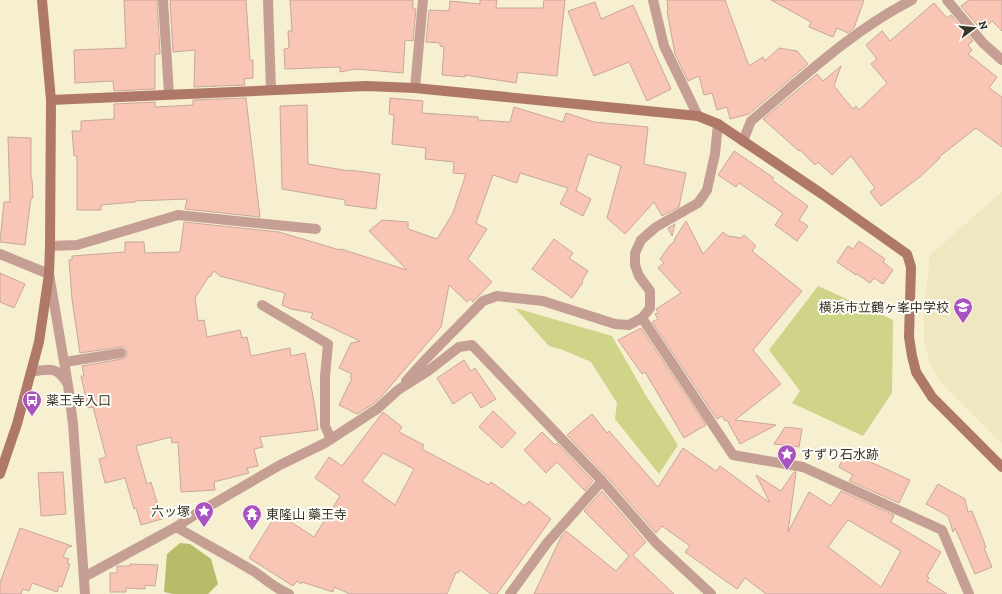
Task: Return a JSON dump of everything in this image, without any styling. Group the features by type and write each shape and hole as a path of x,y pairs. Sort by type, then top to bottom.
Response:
{"street":[{"path":"0,474 17,424 39,342 49,274 51,100 42,0"},
{"path":"163,0 169,94"},
{"path":"268,0 271,90"},
{"path":"415,88 423,0"},
{"path":"653,0 664,46 698,116"},
{"path":"743,141 750,121 862,30 890,11 912,0"},
{"path":"947,0 983,43 1002,60"},
{"path":"51,100 366,86 415,88 698,116 718,124 822,194 907,254 911,267 909,337 916,372 932,398 1002,467"},
{"path":"84,577 176,528 198,512 280,465 325,443 377,409 398,390 483,301 497,296 543,301 615,324 629,325 642,318 650,308 650,291 637,271 635,265 635,253 641,240 656,227 698,203 707,190 715,154 718,124"},
{"path":"50,246 77,245 178,215 316,229"},
{"path":"0,254 49,274"},
{"path":"49,274 65,362 74,436 84,594"},
{"path":"262,305 328,344 325,376 325,426 331,439"},
{"path":"642,318 732,455 803,467 942,530 969,594"},
{"path":"398,390 428,371 458,347 472,344 602,481 656,543 711,594"},
{"path":"65,362 121,354"},
{"path":"31,372 47,369 55,370 62,375 68,385"},
{"path":"510,594 547,543 602,481"},
{"path":"176,528 227,556 282,592 289,594"}],"shaded area":[{"name":"横浜市立鶴ヶ峯中学校","path":"1002,192 1002,444 939,380 929,361 924,339 924,309 930,255"}],"green space":[{"path":"818,286 893,320 892,393 863,436 792,403 800,391 769,350"},
{"path":"515,308 612,336 645,394 678,445 659,474 615,419 617,403 591,362 563,350 549,346"},
{"path":"180,543 190,544 211,559 218,584 208,594 173,594 164,592 167,554"}],"building":[{"path":"124,0 157,0 160,54 155,54 155,89 114,91 113,81 75,83 74,50 126,48"},
{"path":"170,0 246,0 250,60 253,60 253,78 244,79 245,85 194,87 195,50 173,52"},
{"path":"290,0 413,0 413,9 416,9 413,41 405,40 403,73 356,69 340,72 340,67 285,69 284,49 289,48 288,31 292,31"},
{"path":"480,0 497,0 496,8 543,8 544,0 565,0 557,76 518,72 516,83 465,75 465,77 442,75 444,47 440,46 440,43 426,42 429,10 449,11 450,1 480,4"},
{"path":"667,0 725,0 749,66 763,57 765,61 779,48 797,51 808,64 749,114 730,119 727,107 717,110 712,93 704,95 699,76 688,81 675,54 667,11"},
{"path":"771,0 864,0 854,28 848,33 837,28 833,37 809,27 811,22"},
{"path":"969,0 1002,0 1002,31 992,21 982,31 961,6"},
{"path":"595,2 601,19 633,5 671,89 647,101 629,62 594,76 568,11"},
{"path":"934,3 947,18 951,15 973,41 968,45 972,50 968,54 997,77 989,88 1002,97 1002,147 976,128 939,157 940,158 921,176 881,206 870,192 875,188 851,156 832,175 818,162 815,165 800,150 799,151 763,119 817,74 823,81 841,66 834,86 853,109 856,106 859,110 887,83 871,64 877,59 866,45 882,31 890,41"},
{"path":"246,98 260,217 185,209 187,199 135,201 101,205 101,210 77,210 77,156 74,156 72,131 81,131 81,121 114,119 114,104 155,102 155,107 193,105 193,100"},
{"path":"390,98 423,101 422,113 478,117 478,120 510,122 514,107 563,122 566,113 594,122 648,127 644,164 686,173 679,207 662,216 654,202 625,234 607,218 621,166 588,154 576,191 591,199 583,216 560,204 568,188 520,173 517,183 493,175 476,223 487,229 468,259 492,282 473,302 470,299 467,302 449,285 441,327 382,396 373,404 357,414 339,405 352,378 350,377 352,374 339,368 351,343 360,341 311,318 313,313 291,309 282,305 285,293 220,276 214,271 210,277 209,276 195,298 198,321 204,320 207,337 240,330 242,338 247,337 251,356 290,348 291,356 305,353 318,430 260,437 263,447 254,449 258,466 247,468 249,473 214,482 215,490 181,492 178,442 172,443 171,437 136,446 147,484 151,482 162,519 141,525 136,508 134,509 125,478 105,483 99,459 106,457 93,407 88,408 81,376 84,376 82,366 122,359 127,356 127,352 124,347 120,347 80,353 72,299 69,260 72,260 72,256 125,252 125,242 144,242 145,253 180,252 184,222 279,232 340,250 341,249 407,270 369,231 382,220 408,222 408,229 437,239 453,213 466,174 453,173 454,162 425,159 426,148 392,144 394,115 389,114"},
{"path":"307,105 308,164 349,171 380,174 376,209 345,205 345,200 282,189 280,106"},
{"path":"8,137 31,138 31,179 33,198 31,198 25,245 0,242 4,202 10,202"},
{"path":"734,151 774,178 772,180 808,206 799,220 808,226 797,241 775,225 783,213 739,183 736,187 718,175"},
{"path":"686,221 703,254 723,232 728,236 741,238 744,235 756,246 752,251 802,291 753,350 781,384 735,420 776,425 740,444 727,420 725,421 722,416 717,419 652,322 658,319 655,314 658,313 656,309 681,293 658,268 664,263 660,259 670,245 675,241 674,240"},
{"path":"675,224 672,236 668,228"},
{"path":"554,239 573,253 569,258 588,271 582,281 583,282 572,298 532,269"},
{"path":"859,241 885,259 883,262 893,270 883,284 874,278 870,283 837,262 848,246 853,249"},
{"path":"0,273 25,284 14,308 0,302"},
{"path":"641,328 706,425 684,438 645,372 642,374 618,340"},
{"path":"464,360 471,371 475,368 496,399 481,408 471,392 453,404 437,378"},
{"path":"493,411 516,433 502,448 479,427"},
{"path":"383,412 402,427 399,432 424,445 422,449 489,485 491,482 525,506 529,501 551,519 497,594 491,594 460,570 458,573 456,572 447,594 350,594 334,587 333,592 302,582 301,584 297,581 293,586 249,558 277,513 314,537 340,496 315,478 329,457 342,466","holes":["383,453 414,469 395,505 362,481"]},
{"path":"592,414 607,433 609,431 658,487 683,448 716,471 720,466 770,503 756,475 781,491 794,472 796,472 788,532 809,492 831,506 841,491 894,515 891,522 941,552 927,576 929,578 927,581 947,594 766,594 745,578 737,589 685,552 690,546 662,526 656,533 607,477 567,435","holes":["848,520 901,551 881,587 828,547"]},
{"path":"785,427 802,429 799,447 774,444"},
{"path":"542,432 555,445 557,443 593,481 585,491 557,462 546,473 524,450"},
{"path":"847,450 910,480 899,503 849,481 853,475 839,467"},
{"path":"63,472 66,514 41,516 38,473"},
{"path":"938,484 965,499 968,512 972,511 992,567 975,574 955,528 953,532 948,516 926,504"},
{"path":"602,491 646,542 633,555 674,594 534,594 561,537 566,531 616,571 629,556 584,511"},
{"path":"20,528 72,546 67,548 63,557 69,559 67,563 70,564 62,587 59,586 57,592 32,583 29,591 23,589 21,594 0,594 0,583"},
{"path":"130,564 158,565 155,586 145,585 145,589 126,588 126,592 110,592 110,573 117,573 117,566 130,566"}],"place":[{"name":"横浜市立鶴ヶ峯中学校","path":"963,324"},
{"name":"薬王寺入口","path":"32,417"},
{"name":"すずり石水跡","path":"787,471"},
{"name":"六ッ塚","path":"204,528"},
{"name":"東隆山 藥王寺","path":"252,531"}]}
